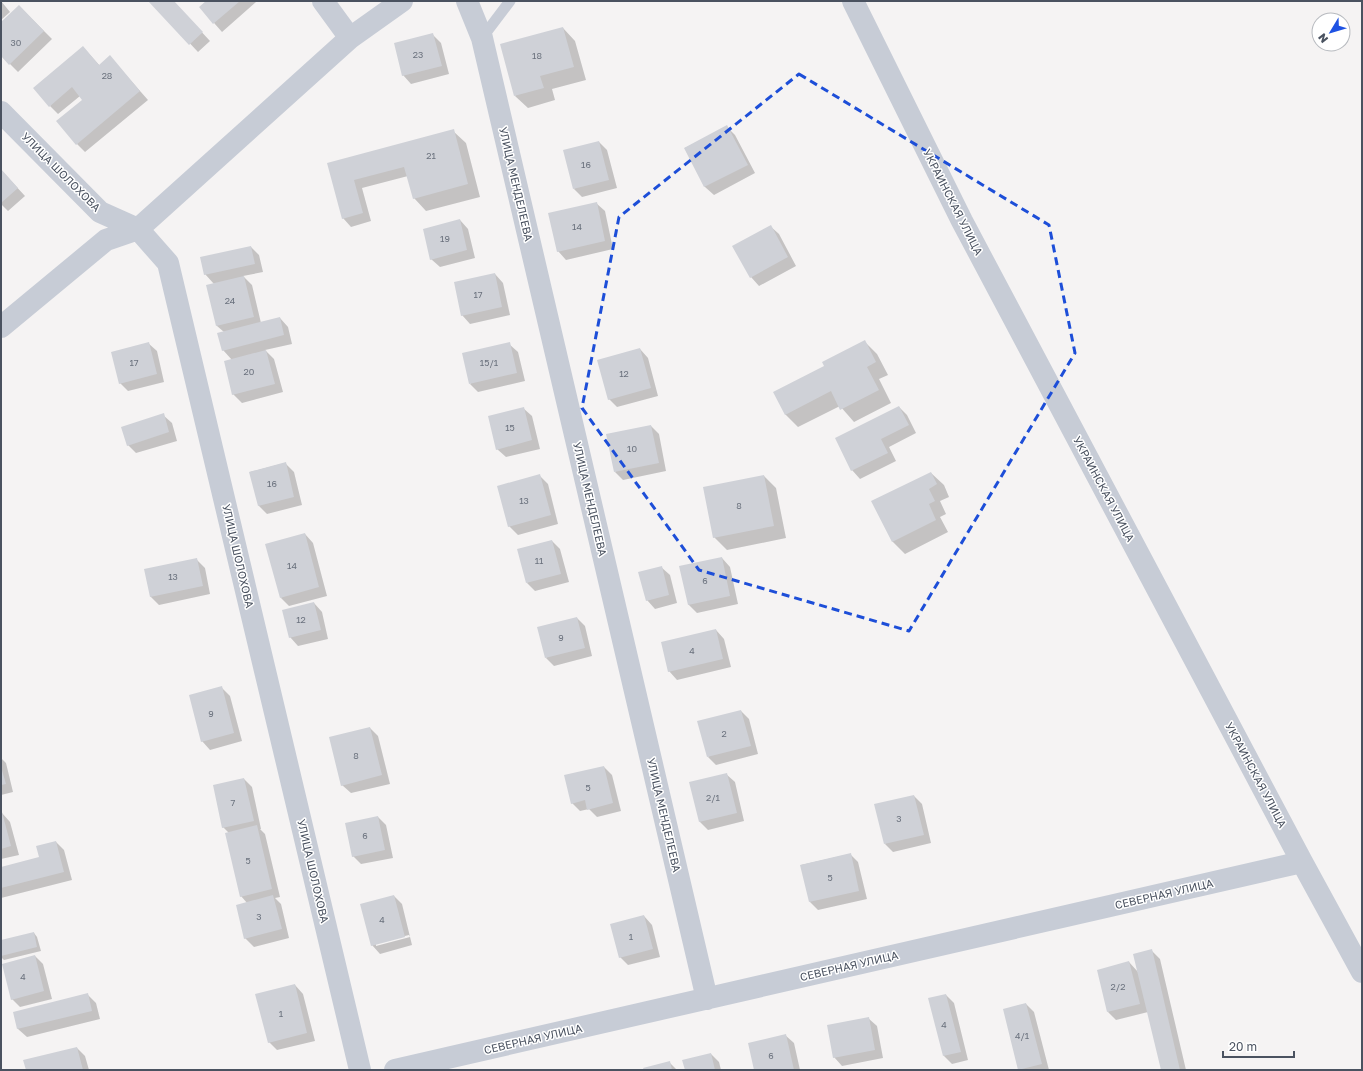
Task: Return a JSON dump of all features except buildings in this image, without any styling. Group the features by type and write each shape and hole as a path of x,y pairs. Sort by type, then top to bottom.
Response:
{"street":[{"path":"323,1 350,38"},
{"path":"1,327 106,240 138,229 350,38 402,1"},
{"name":"УЛИЦА МЕНДЕЛЕЕВА","path":"467,1 482,38 707,999"},
{"name":"УКРАИНСКАЯ УЛИЦА","path":"853,1 966,228 1302,862 1362,972"},
{"name":"УЛИЦА ШОЛОХОВА","path":"1,112 100,212 138,229 168,263 360,1070"},
{"name":"СЕВЕРНАЯ УЛИЦА","path":"395,1070 1302,862"}],"lane":[{"path":"482,38 510,1"}],"highlighted area":[{"path":"799,74 1049,225 1075,353 909,631 699,570 582,408 619,217"}]}
